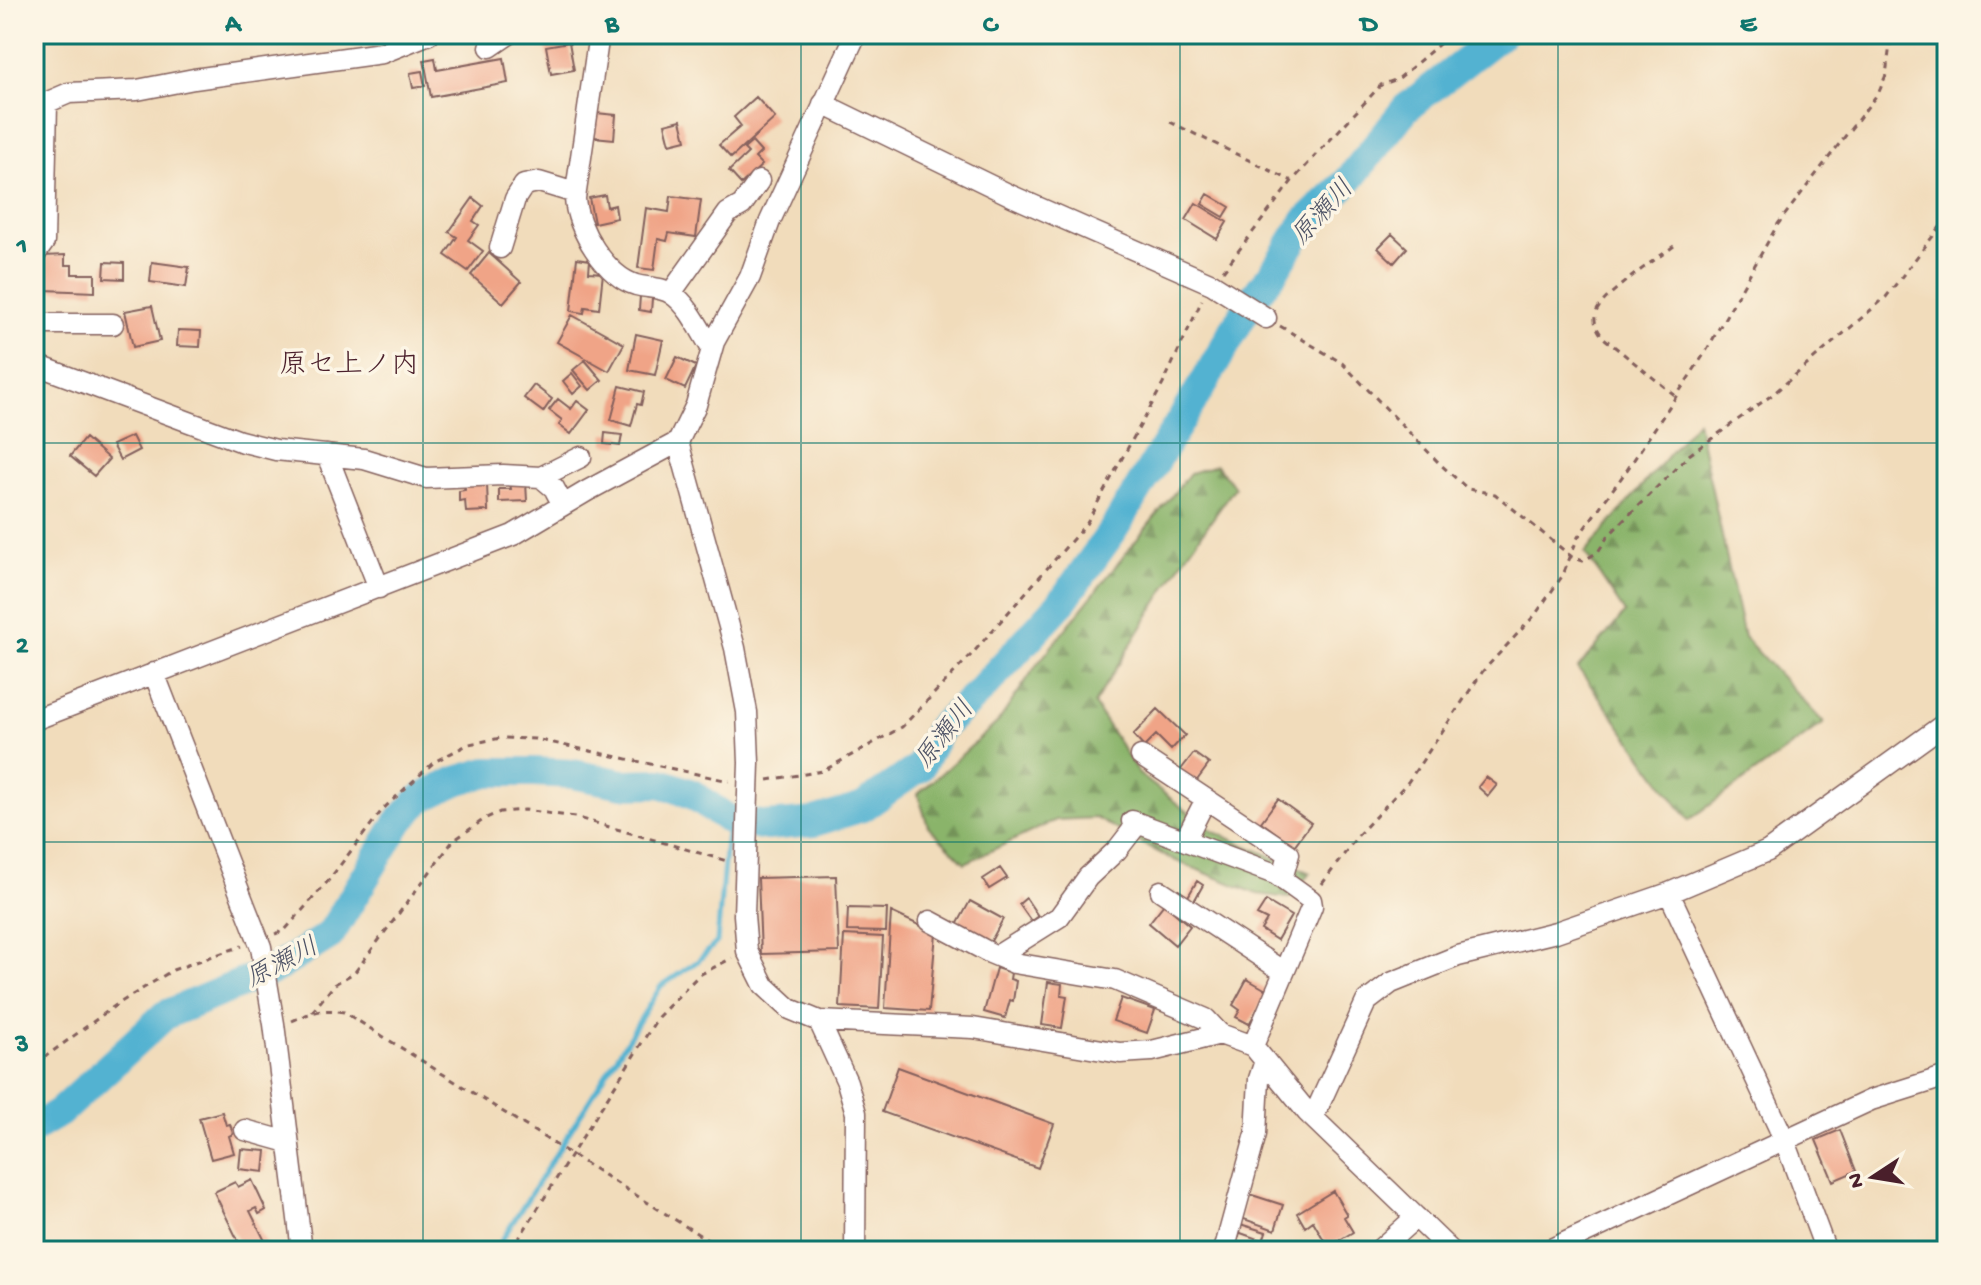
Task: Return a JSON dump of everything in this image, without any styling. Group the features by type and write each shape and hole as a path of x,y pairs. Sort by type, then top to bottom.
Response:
{"street":[{"path":"34,256 44,242 40,105 69,93 137,90 382,53 429,34"},
{"path":"490,47 509,34"},
{"path":"599,34 575,193 575,215 595,252 632,284 671,293 682,303 712,349"},
{"path":"34,720 513,535 678,442 696,405 712,349 750,277 770,221 856,34"},
{"path":"823,104 1012,196 1213,285 1266,318"},
{"path":"671,293 728,213 742,205 759,181"},
{"path":"500,248 515,199 524,185 539,182 575,193"},
{"path":"742,205 770,221"},
{"path":"34,324 113,324"},
{"path":"35,365 240,441 276,450 364,459 426,478 541,477 581,457"},
{"path":"678,442 735,648 747,712 749,763 744,864 747,951 755,971 770,991 790,1009 819,1021 973,1028 1120,1053 1152,1051 1220,1034"},
{"path":"327,455 379,588"},
{"path":"541,477 554,488 563,505"},
{"path":"154,673 259,944 274,1027 302,1251"},
{"path":"1313,1118 1366,1002 1391,983 1458,956 1556,932 1669,893 1768,851 1947,722"},
{"path":"1141,756 1289,854 1282,879"},
{"path":"1185,840 1206,799"},
{"path":"997,956 1059,917 1088,877 1117,850 1135,822 1275,874 1311,900 1312,906 1284,972 1259,1054 1256,1134 1224,1251"},
{"path":"1161,891 1284,972"},
{"path":"1669,893 1785,1141 1826,1251"},
{"path":"930,921 1014,963 1115,980 1206,1019 1220,1034 1259,1054 1313,1118 1451,1251"},
{"path":"819,1021 847,1082 856,1113 855,1251"},
{"path":"1547,1251 1871,1100 1947,1076"},
{"path":"245,1130 288,1142"},
{"path":"1378,1251 1416,1217"}],"path":[{"path":"34,1065 116,1005 173,970 259,944 285,930 328,881 383,809 434,762 469,744 501,738 535,739 711,778 747,783 823,771 902,727 971,655 1086,524 1163,384 1197,310 1292,181 1381,85 1398,79 1451,34"},
{"path":"1311,900 1359,834 1408,782 1483,671 1535,615 1572,557 1578,537 1677,397 1778,224 1879,92 1886,75 1891,37"},
{"path":"1170,122 1292,181"},
{"path":"1266,318 1342,363 1468,489 1495,494 1572,557 1583,561 1598,552 1608,536 1689,455 1772,395 1886,297 1947,218"},
{"path":"1674,246 1601,302 1595,316 1598,330 1605,339 1677,397"},
{"path":"312,1012 335,984 355,972 453,841 500,812 525,810 575,817 744,864"},
{"path":"511,1251 658,1017 699,975 747,951"},
{"path":"274,1027 312,1012 327,1009 344,1012 725,1251"}],"green space":[{"path":"1697,421 1744,637 1824,723 1689,820 1578,668 1625,613 1585,553"},
{"path":"1216,465 1235,487 1182,562 1094,704 1139,774 1214,832 1310,873 1289,898 1257,894 1169,858 1096,818 1056,820 965,863 928,826 918,794 998,722 1036,666 1190,473"}],"building":[{"path":"569,42 574,70 551,74 546,46"},
{"path":"435,58 437,70 504,58 508,83 431,97 424,60"},
{"path":"422,71 425,86 413,88 410,73"},
{"path":"756,97 775,118 731,158 719,145 741,126 734,117"},
{"path":"596,113 616,115 614,139 594,137"},
{"path":"681,120 686,140 670,144 665,124"},
{"path":"752,142 761,152 755,158 762,165 741,184 729,171 748,153 744,149"},
{"path":"1208,194 1230,207 1224,217 1202,204"},
{"path":"605,195 607,207 615,205 617,218 594,223 589,198"},
{"path":"671,196 701,200 696,237 669,233 667,241 658,239 654,270 638,268 646,208 669,212"},
{"path":"473,198 483,206 473,221 479,225 468,240 483,251 468,271 445,255 457,237 449,232"},
{"path":"1196,203 1227,222 1217,239 1186,220"},
{"path":"1392,234 1407,248 1394,263 1378,248"},
{"path":"489,253 521,282 503,303 471,275"},
{"path":"65,255 65,265 72,265 72,274 95,274 95,292 45,290 44,256"},
{"path":"577,258 590,260 589,272 603,273 599,309 585,307 584,313 571,311"},
{"path":"105,262 124,263 124,279 104,278"},
{"path":"152,262 189,267 186,287 150,282"},
{"path":"640,296 652,298 651,312 639,310"},
{"path":"152,306 160,341 133,347 125,311"},
{"path":"572,315 624,344 609,371 557,342"},
{"path":"178,330 201,331 200,347 177,346"},
{"path":"636,334 663,340 655,375 629,370"},
{"path":"677,357 696,366 685,389 666,380"},
{"path":"585,360 602,380 590,390 573,370"},
{"path":"572,373 582,386 573,394 563,381"},
{"path":"534,385 552,399 543,412 524,398"},
{"path":"620,386 644,392 631,426 611,420"},
{"path":"558,399 571,409 577,401 589,410 571,434 559,425 562,420 549,410"},
{"path":"605,433 622,435 620,446 604,444"},
{"path":"132,436 139,450 120,460 112,445"},
{"path":"85,438 109,459 94,476 70,456"},
{"path":"510,483 526,483 527,501 499,502 499,489 511,489"},
{"path":"487,484 488,511 466,512 465,500 459,501 459,491 465,490 465,485"},
{"path":"1158,709 1185,735 1171,750 1156,735 1144,747 1133,735"},
{"path":"1194,753 1209,764 1195,783 1179,772"},
{"path":"1486,777 1497,785 1488,796 1478,787"},
{"path":"1278,799 1311,823 1294,846 1261,822"},
{"path":"1000,868 1007,878 989,889 983,879"},
{"path":"836,876 839,952 761,954 758,878"},
{"path":"1197,881 1203,885 1193,903 1186,900"},
{"path":"1026,898 1038,916 1031,921 1019,904"},
{"path":"970,901 1003,919 990,943 957,925"},
{"path":"1266,901 1291,916 1277,940 1261,930 1267,920 1257,915"},
{"path":"1164,904 1190,926 1175,945 1149,923"},
{"path":"848,908 887,909 886,932 847,931"},
{"path":"891,912 936,933 929,1011 885,1008"},
{"path":"844,935 883,937 879,1009 840,1007"},
{"path":"996,968 1011,973 1010,979 1016,981 1013,1001 1010,1000 1005,1018 984,1012"},
{"path":"1247,979 1268,991 1249,1024 1236,1017 1240,1010 1233,1005"},
{"path":"1048,982 1062,984 1061,995 1067,996 1062,1028 1042,1025"},
{"path":"1121,998 1155,1010 1147,1033 1113,1021"},
{"path":"898,1067 1054,1124 1038,1168 882,1112"},
{"path":"222,1112 233,1134 229,1136 234,1153 211,1159 199,1118"},
{"path":"1840,1130 1856,1171 1833,1181 1816,1140"},
{"path":"241,1149 266,1151 264,1172 239,1169"},
{"path":"252,1180 266,1210 259,1214 256,1208 250,1211 267,1245 254,1251 243,1251 214,1192 235,1182 238,1187"},
{"path":"1333,1191 1353,1232 1328,1247 1313,1221 1305,1227 1297,1213"},
{"path":"1249,1194 1283,1205 1275,1230 1241,1218"},
{"path":"1240,1224 1266,1232 1263,1241 1238,1232"}],"waterway":[{"name":"原瀬川","path":"34,1128 59,1113 165,1015 273,970 330,935 398,823 420,799 456,781 487,772 534,772 573,774 623,784 661,783 692,794 728,819 767,826 814,822 863,807 920,767 940,728 977,694 1061,603 1112,532 1250,302 1273,273 1305,222 1348,181 1406,108 1501,34"},
{"path":"495,1251 661,986 698,961 717,942 728,819"}],"district":[{"name":"原セ上ノ内","path":"349,362"}]}
